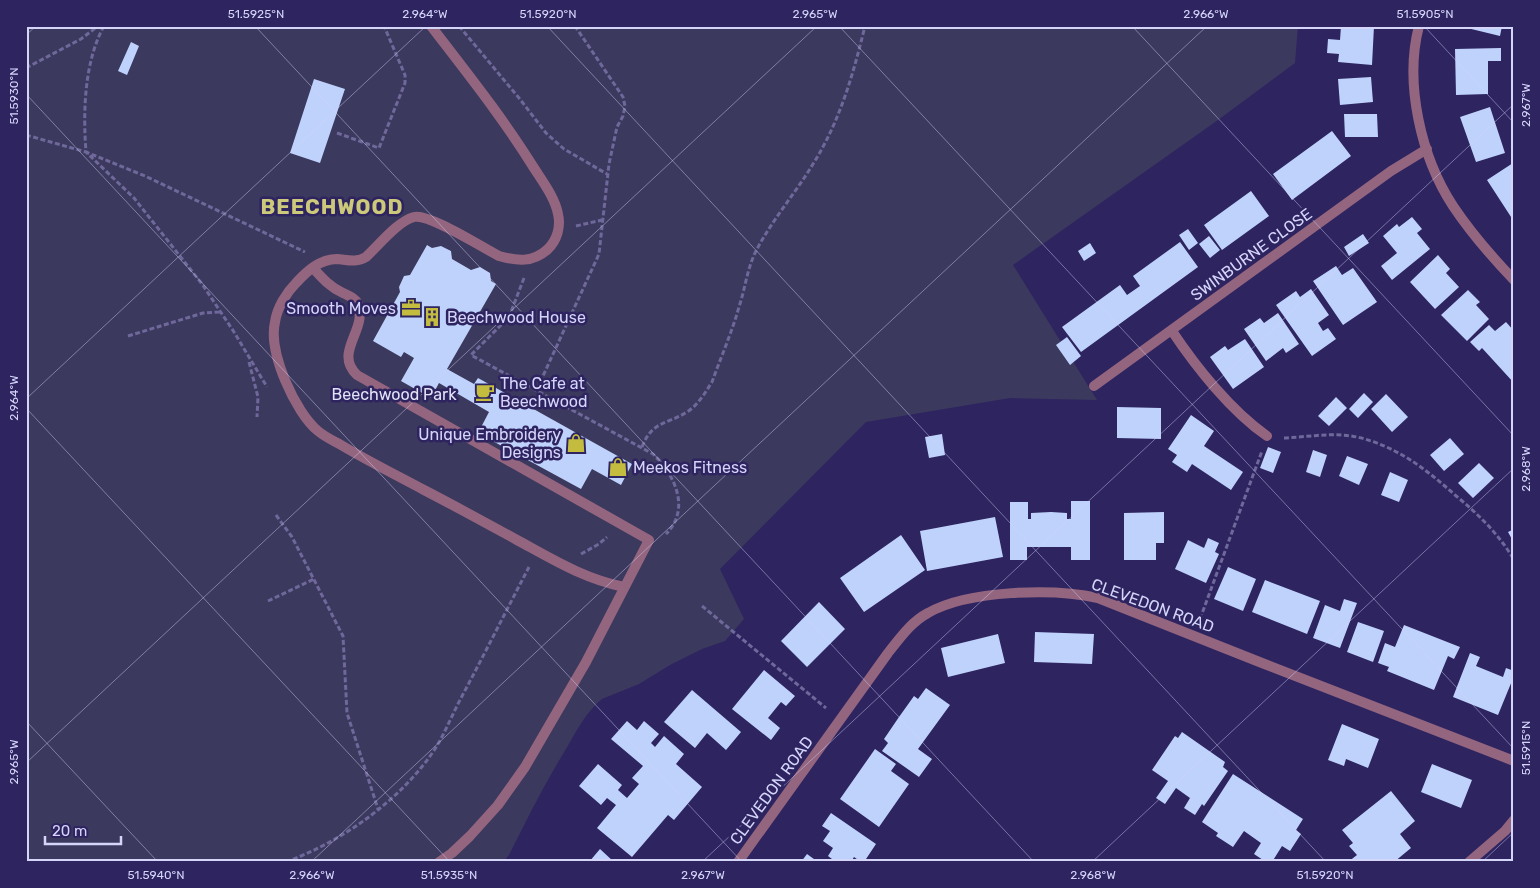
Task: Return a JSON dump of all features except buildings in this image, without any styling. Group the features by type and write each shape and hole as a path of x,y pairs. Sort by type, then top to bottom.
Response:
{"street":[{"path":"431,26 505,123 523,151 555,203 559,230 549,248 531,260 511,260 498,256 438,223 421,216 414,216 366,257 360,260 326,261 313,268 295,284 286,296 274,322 277,356 287,385 303,412 318,431 354,453 557,563 594,579 624,587"},
{"path":"1419,26 1414,44 1412,77 1414,94 1427,149 1434,169 1452,204 1478,239 1514,280"},
{"name":"SWINBURNE CLOSE","path":"1094,386 1391,171 1427,149"},
{"path":"313,268 327,283 339,292 354,298 358,304 358,326 348,358 352,370 358,375 649,540 586,662 525,767 498,805 470,836 439,862"},
{"path":"1172,331 1190,357 1221,393 1247,420 1267,436"},
{"name":"CLEVEDON ROAD","path":"738,862 840,719 908,628 927,613 950,603 1010,593 1051,592 1079,594 1105,600 1514,761"},
{"path":"1469,862 1505,831 1514,820"}],"path":[{"path":"26,68 81,39 98,26"},
{"path":"104,26 93,51 88,79 85,124 86,152 134,198 202,284 272,393"},
{"path":"336,133 379,148 405,83 405,75 384,26"},
{"path":"460,26 546,133 564,149 608,174"},
{"path":"537,389 599,254 612,144 625,106 623,97 575,26"},
{"path":"642,447 651,430 688,411 702,398 712,382 738,310 749,267 755,252 813,165 834,126 847,95 865,26"},
{"path":"26,135 86,152 145,176 306,252 338,260"},
{"path":"559,230 602,220"},
{"path":"531,260 509,317 472,355 653,454 667,470 674,482 678,495 678,515 666,534 661,538 649,540"},
{"path":"128,336 203,313 220,312"},
{"path":"247,354 258,397 257,417"},
{"path":"1194,636 1267,436 1277,438 1344,435 1384,446 1409,458 1429,472 1486,522 1514,560"},
{"path":"276,515 292,537 343,636 348,713 378,808"},
{"path":"557,563 567,561 589,551 621,525"},
{"path":"286,862 344,834 378,808 408,780 434,749 445,732 459,701 538,551"},
{"path":"268,601 314,579"},
{"path":"702,606 840,719"},
{"path":"26,859 30,862"}],"green space":[{"name":"Beechwood Park","path":"26,26 1298,26 1295,63 1013,265 1097,400 1010,398 866,422 720,569 744,619 725,641 702,649 670,665 639,684 602,699 596,704 574,735 543,788 509,855 503,862 26,862"}],"place":[{"name":"Smooth Moves","path":"411,308"},
{"name":"Beechwood House","path":"432,317"},
{"name":"The Cafe at Beechwood","path":"485,392"},
{"name":"Unique Embroidery Designs","path":"576,443"},
{"name":"Meekos Fitness","path":"618,467"}],"district":[{"name":"BEECHWOOD","path":"332,207"}]}
